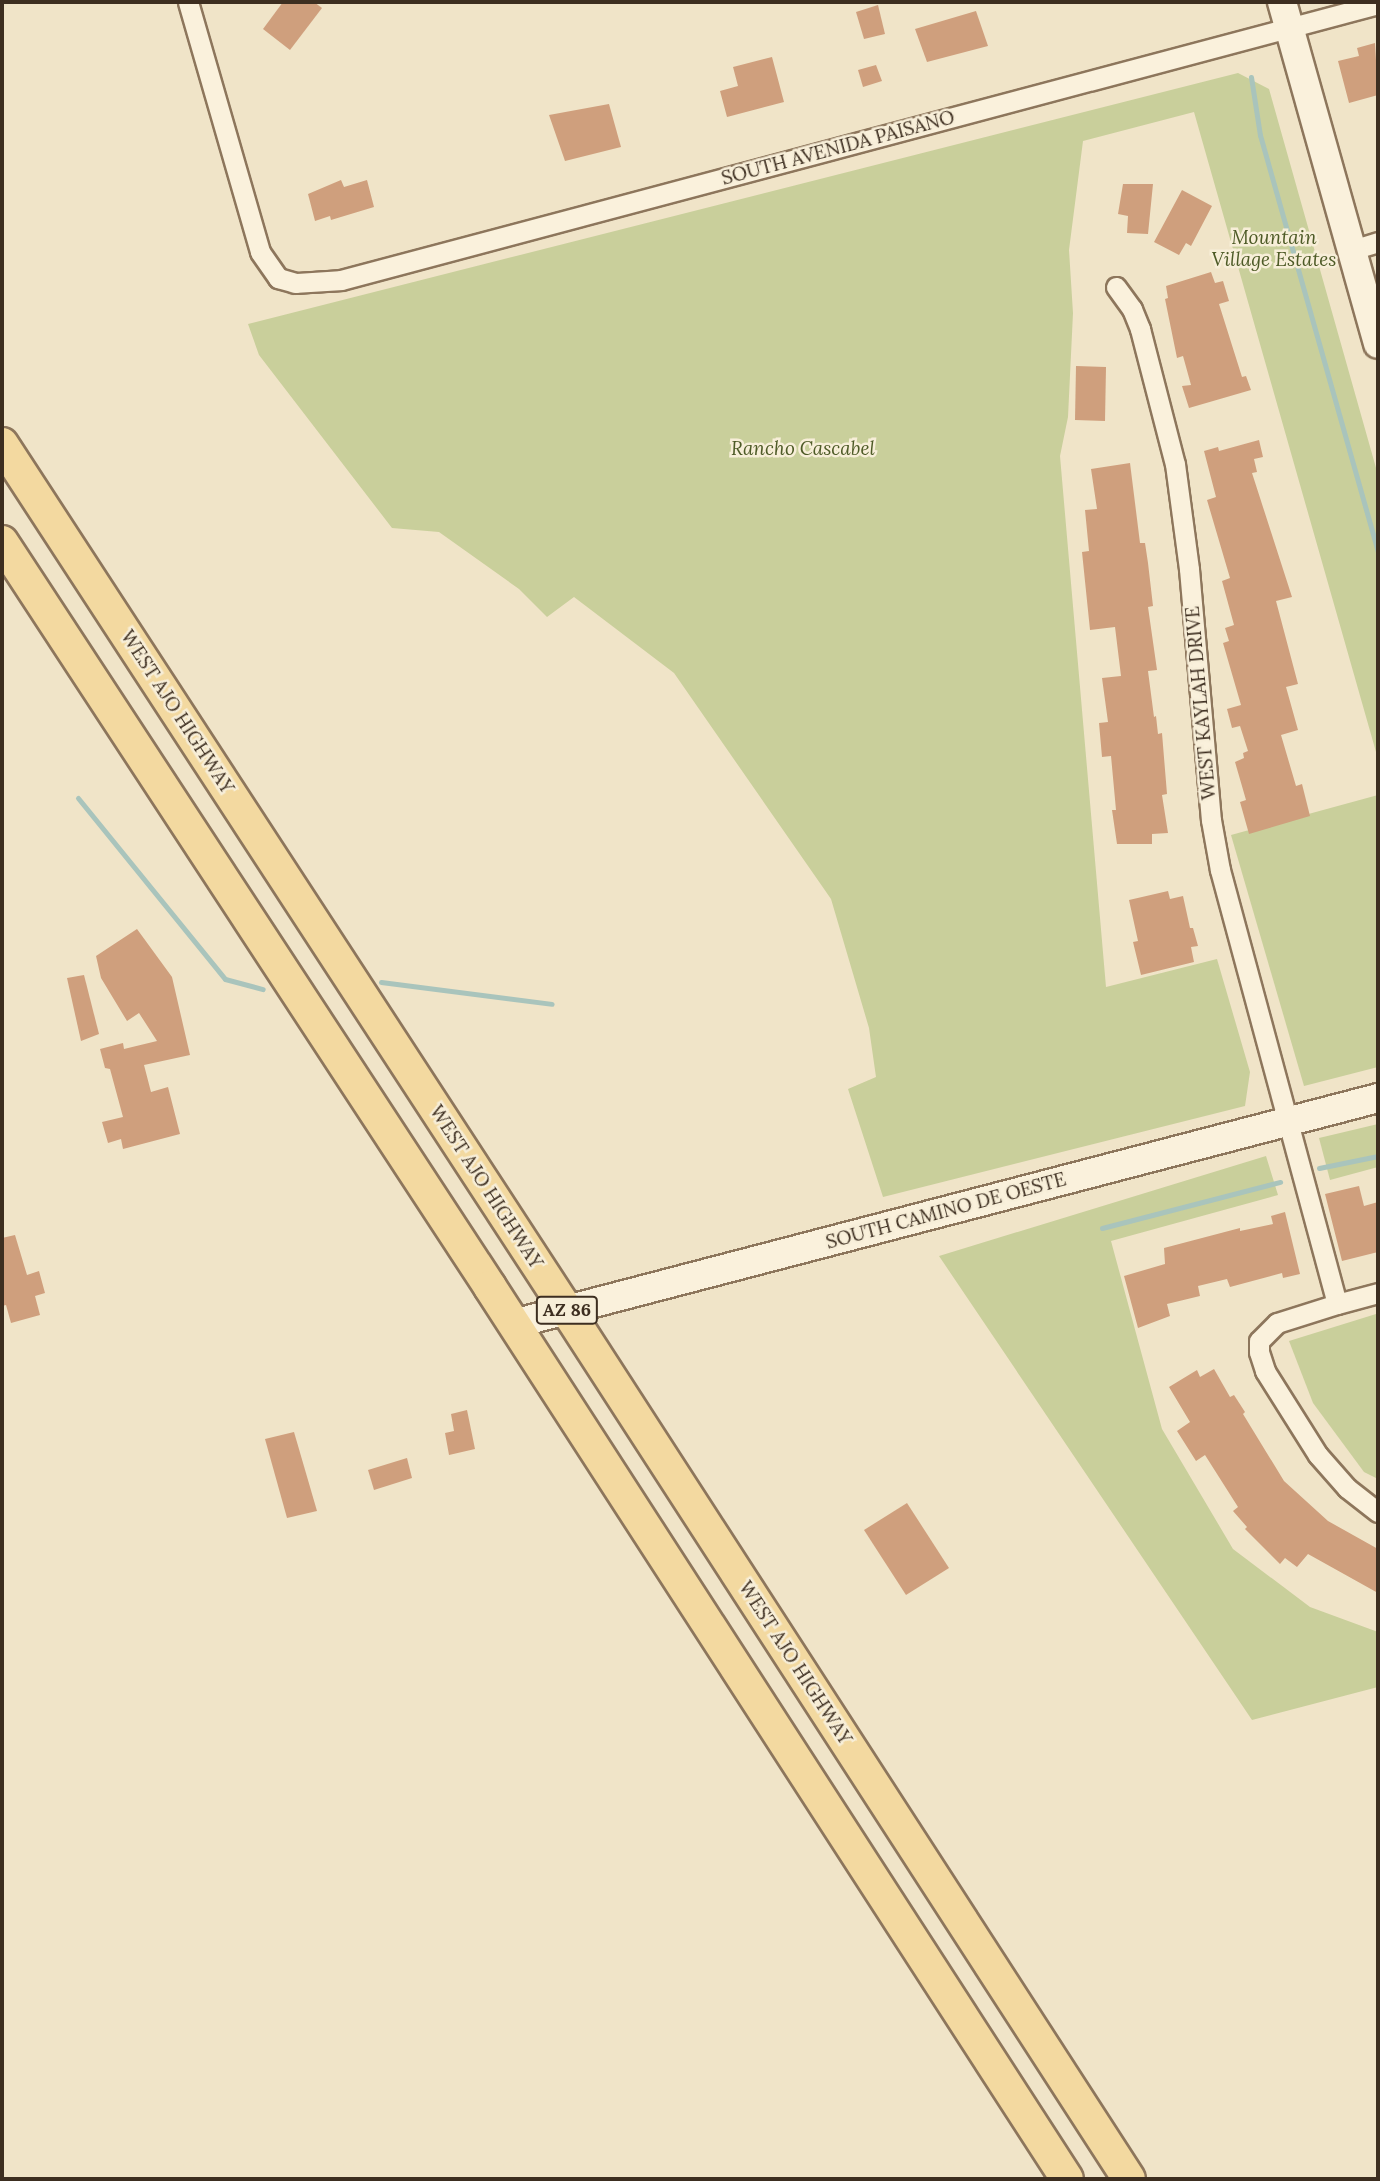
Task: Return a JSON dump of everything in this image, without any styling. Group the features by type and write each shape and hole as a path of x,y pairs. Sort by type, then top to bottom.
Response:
{"main road":[{"name":"WEST AJO HIGHWAY","path":"2,444 1129,2179"},
{"name":"AZ 86","path":"2,542 1067,2179"}],"street":[{"name":"SOUTH AVENIDA PAISANO","path":"188,2 260,252 278,278 295,283 341,280 1285,15 1378,4"},
{"path":"1285,15 1365,246 1378,344"},
{"name":"WEST KAYLAH DRIVE","path":"1116,287 1132,309 1140,329 1175,464 1189,569 1215,847 1337,1304"},
{"name":"SOUTH CAMINO DE OESTE","path":"513,1324 1378,1098"},
{"path":"1378,1293 1277,1323 1253,1338 1265,1371 1304,1434 1347,1488 1378,1512"}],"green space":[{"name":"Rancho Cascabel","path":"1238,73 1269,89 1378,475 1378,759 1194,112 1083,141 1069,250 1073,313 1068,417 1060,456 1106,987 1217,959 1250,1072 1245,1106 883,1197 848,1089 876,1077 869,1028 831,899 674,673 574,597 547,617 519,589 439,532 392,528 259,355 248,324"},
{"path":"1378,795 1378,1067 1304,1086 1231,835"},
{"path":"1378,1124 1378,1167 1330,1180 1319,1138"},
{"path":"1266,1156 1278,1195 1111,1241 1162,1429 1233,1549 1310,1607 1378,1632 1378,1687 1252,1720 939,1256"},
{"path":"1376,1314 1378,1479 1364,1472 1313,1403 1289,1341"}],"building":[{"path":"283,2 314,2 322,8 290,50 263,29"},
{"path":"878,5 885,34 864,39 856,12"},
{"path":"976,11 988,46 927,62 915,29"},
{"path":"1375,43 1378,95 1349,103 1338,61 1359,56 1357,48"},
{"path":"772,57 784,102 727,117 720,91 738,86 733,67"},
{"path":"876,65 882,81 863,87 858,70"},
{"path":"609,104 621,147 565,161 549,115"},
{"path":"341,180 344,187 367,180 374,207 331,220 330,216 315,221 308,194"},
{"path":"1123,184 1153,184 1148,234 1127,233 1128,216 1118,214"},
{"path":"1182,190 1212,206 1191,246 1186,243 1179,255 1154,242"},
{"path":"1211,272 1215,283 1223,281 1229,301 1219,304 1242,377 1246,376 1251,390 1189,408 1182,386 1191,385 1183,356 1177,358 1165,299 1168,298 1166,286"},
{"path":"1076,366 1106,367 1105,421 1075,420"},
{"path":"1259,440 1263,457 1254,459 1257,472 1252,473 1292,597 1276,601 1298,684 1286,687 1298,730 1281,735 1296,786 1302,784 1310,816 1249,834 1240,802 1246,800 1235,762 1244,758 1243,753 1248,751 1240,726 1232,728 1227,709 1241,705 1223,643 1229,641 1225,628 1234,625 1222,581 1230,578 1207,500 1216,497 1204,451 1218,447 1219,451"},
{"path":"1130,463 1140,543 1145,543 1153,606 1148,607 1157,670 1148,671 1154,717 1156,716 1158,734 1162,733 1167,794 1162,795 1168,833 1152,834 1152,844 1117,844 1112,810 1116,810 1111,756 1102,757 1099,723 1108,722 1102,678 1121,676 1115,627 1090,630 1082,552 1089,551 1085,510 1097,509 1091,469"},
{"path":"1168,891 1170,899 1183,896 1190,928 1193,928 1198,946 1191,947 1194,962 1141,975 1133,942 1138,941 1129,900"},
{"path":"137,929 172,977 190,1055 144,1065 151,1092 168,1087 180,1134 123,1149 121,1139 108,1143 102,1122 123,1117 110,1069 105,1068 100,1049 123,1043 124,1049 157,1041 139,1013 127,1021 101,978 96,956"},
{"path":"84,975 99,1034 81,1041 67,978"},
{"path":"1359,1186 1364,1206 1378,1202 1378,1252 1342,1261 1325,1194"},
{"path":"1285,1212 1300,1274 1283,1278 1282,1273 1230,1287 1227,1279 1198,1286 1200,1296 1167,1304 1170,1316 1138,1328 1124,1276 1165,1264 1164,1248 1240,1228 1240,1231 1273,1224 1271,1216"},
{"path":"15,1235 27,1275 39,1271 45,1293 35,1296 40,1315 11,1323 6,1305 2,1306 2,1238"},
{"path":"1214,1369 1230,1397 1234,1395 1245,1412 1243,1414 1284,1481 1328,1521 1378,1549 1378,1593 1308,1554 1297,1567 1285,1558 1280,1564 1245,1529 1247,1527 1233,1511 1238,1507 1205,1455 1196,1461 1177,1431 1190,1422 1169,1387 1197,1370 1200,1377"},
{"path":"467,1410 475,1449 449,1455 445,1433 454,1431 451,1414"},
{"path":"294,1432 317,1511 287,1518 265,1439"},
{"path":"407,1458 412,1478 374,1490 368,1470"},
{"path":"907,1503 949,1568 906,1595 864,1530"}],"waterway":[{"path":"1251,77 1260,135 1378,552"},
{"path":"78,798 225,979 263,989"},
{"path":"381,982 552,1004"},
{"path":"1319,1168 1378,1156"},
{"path":"1102,1228 1280,1182"}],"park label":[{"name":"Mountain Village Estates","path":"1274,249"}]}
